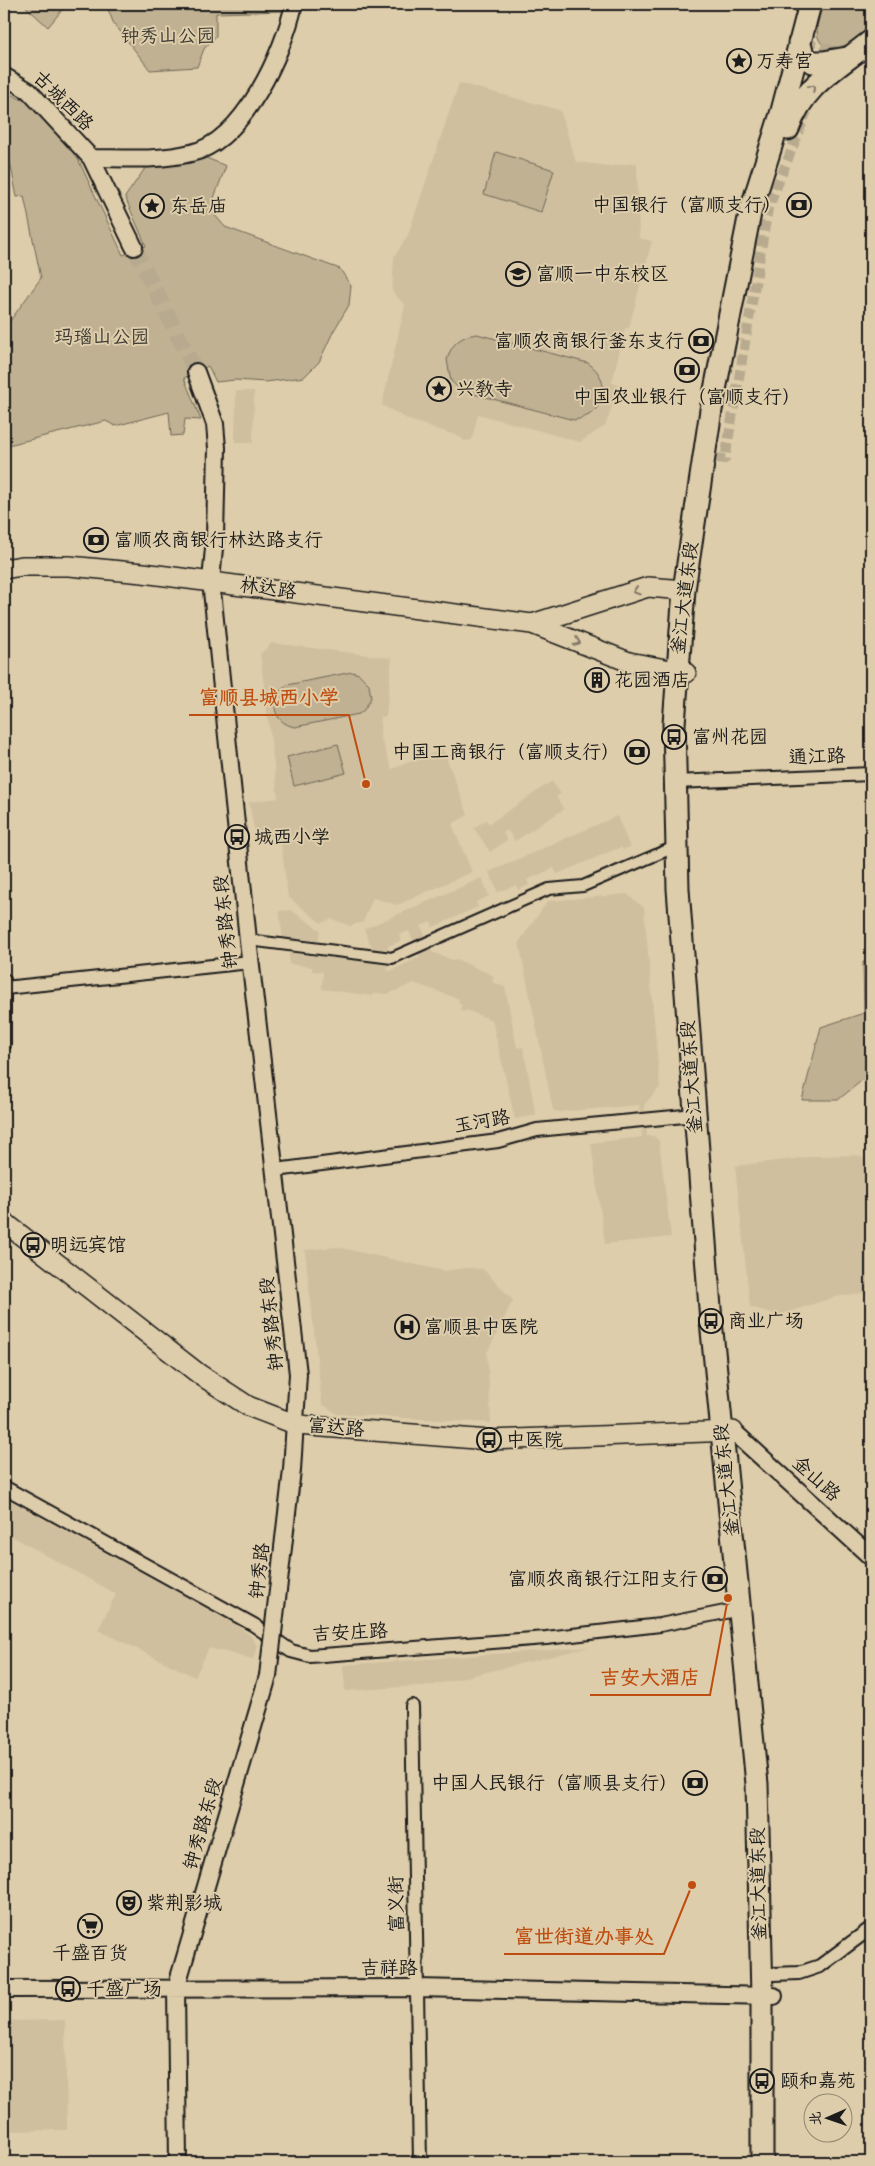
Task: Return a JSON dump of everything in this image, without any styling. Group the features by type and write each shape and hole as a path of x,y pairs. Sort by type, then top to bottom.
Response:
{"main road":[{"name":"釜江大道东段","path":"681,672 684,590 711,410 750,214 782,111 810,4"},
{"name":"釜江大道东段","path":"774,2162 757,1784 740,1609 674,724 722,400 760,207 794,112 804,96 871,41"},
{"path":"799,43 805,58 813,62 852,56"},
{"name":"林达路","path":"4,569 22,566 69,566 211,581 532,624"},
{"path":"532,624 648,587 684,590"},
{"path":"532,624 629,662 681,672"},
{"name":"釜江大道东段","path":"679,781 678,889 695,1115 727,1431 768,1783 773,1974 768,1997 762,2162"},
{"name":"富达路","path":"4,1222 200,1374 248,1406 296,1425 489,1440 727,1431"}],"street":[{"path":"91,158 170,157 193,153 217,139 245,110 274,67 288,29 294,4"},
{"name":"古城西路","path":"4,76 30,92 91,158 134,247"},
{"name":"钟秀路东段","path":"196,372 216,424 218,448 215,537 211,581 250,962 276,1170 298,1374 292,1470"},
{"name":"通江路","path":"679,781 871,774"},
{"path":"248,940 385,959 392,958 549,890 582,886 677,846"},
{"path":"4,1045 4,984 250,962"},
{"name":"玉河路","path":"276,1170 498,1141 537,1130 695,1115"},
{"name":"金山路","path":"727,1431 871,1557"},
{"name":"钟秀路","path":"268,1676 292,1470"},
{"name":"吉安庄路","path":"4,1487 254,1625 291,1651 310,1656 546,1638 660,1625 740,1609"},
{"name":"钟秀路东段","path":"178,2162 176,1988 268,1676"},
{"name":"富义街","path":"412,1706 420,2162"},
{"path":"773,1974 799,1973 820,1966 871,1928"},
{"name":"吉祥路","path":"4,1989 417,1988 768,1997"}],"shaded area":[{"name":"富顺一中东校区","path":"459,83 560,110 576,162 610,166 637,163 639,238 652,241 629,328 625,328 612,383 618,385 610,413 605,426 580,442 478,414 472,440 465,441 458,436 409,420 382,405 405,305 392,291 394,257 408,235"},
{"path":"236,391 254,391 253,443 235,442"},
{"path":"272,643 392,658 386,717 381,717 380,736 392,769 443,749 468,815 452,824 472,872 397,905 373,898 363,922 350,926 332,919 321,923 288,897 280,836 256,839 249,802 278,798 260,654"},
{"path":"552,781 561,794 556,797 564,809 515,841 507,830 503,833 507,840 490,852 474,828 486,820 489,824"},
{"path":"617,816 630,847 623,850 621,847 557,874 554,868 527,880 529,885 518,890 516,885 498,892 489,872"},
{"path":"482,878 489,896 476,902 478,907 433,927 431,922 421,926 432,952 455,961 456,959 494,976 492,982 505,987 517,1048 523,1047 536,1115 515,1119 492,1020 466,1010 465,1012 460,1010 462,1005 458,1003 459,999 414,983 388,994 374,993 373,996 322,989 323,972 312,971 312,967 289,964 289,951 388,965 387,970 390,971 420,957 409,931 399,935 401,941 388,946 389,950 382,953 380,950 374,952 364,929"},
{"path":"627,894 644,908 660,1087 644,1105 647,1136 654,1136 659,1141 671,1237 605,1244 591,1143 642,1137 639,1105 558,1112 553,1110 519,942 548,901"},
{"path":"291,910 320,930 318,944 283,939 279,911"},
{"name":"商业广场","path":"858,1155 871,1162 871,1292 835,1297 779,1315 750,1307 735,1166 817,1156"},
{"name":"富顺县中医院","path":"337,1247 444,1271 466,1268 483,1269 513,1300 487,1353 491,1423 337,1414 322,1404 305,1250"},
{"path":"4,1497 235,1624 250,1635 258,1647 253,1659 209,1648 195,1677 98,1630 116,1594 4,1532"},
{"path":"590,1647 433,1685 345,1691 343,1665"},
{"path":"65,2020 67,2130 4,2131 4,2021"}],"green space":[{"path":"23,4 67,4 48,27"},
{"name":"钟秀山公园","path":"106,4 286,4 285,11 216,13 216,36 204,49 197,67 150,70 113,22"},
{"path":"823,4 869,4 870,17 867,29 853,42 845,46 827,48 822,44 817,34"},
{"name":"玛瑙山公园","path":"4,91 35,106 78,159 123,255 146,246 125,197 146,167 190,163 204,157 226,166 214,198 214,214 225,227 340,269 351,286 349,305 333,332 319,362 304,377 266,382 235,380 216,382 208,366 184,378 201,420 185,419 183,435 171,436 169,412 115,426 106,421 4,446 5,328 41,278 24,196 17,197 8,152 4,153"},
{"path":"496,152 554,170 541,212 484,194"},
{"path":"477,334 588,363 596,370 601,379 603,388 599,405 585,417 574,420 462,391 451,381 447,360 451,349 457,342"},
{"path":"352,672 359,674 369,684 371,698 364,710 359,714 295,727 281,721 277,715 275,703 277,696 287,685"},
{"path":"338,744 346,773 294,786 287,757"},
{"path":"863,962 871,962 871,1073 838,1100 802,1100 821,1027 864,1013"}],"tunnel":[{"path":"806,44 844,52"},
{"path":"701,456 725,459 768,209 807,111"},
{"path":"134,247 196,372"}],"place":[{"name":"万寿宫","path":"739,61"},
{"name":"中国银行（富顺支行）","path":"799,205"},
{"name":"东岳庙","path":"152,206"},
{"name":"富顺一中东校区","path":"518,274"},
{"name":"富顺农商银行釜东支行","path":"701,341"},
{"name":"中国农业银行（富顺支行）","path":"687,370"},
{"name":"兴教寺","path":"439,389"},
{"name":"富顺农商银行林达路支行","path":"96,540"},
{"name":"花园酒店","path":"597,680"},
{"name":"富州花园","path":"674,737"},
{"name":"中国工商银行（富顺支行）","path":"637,752"},
{"name":"富顺县城西小学","path":"366,784"},
{"name":"城西小学","path":"237,837"},
{"name":"明远宾馆","path":"33,1245"},
{"name":"商业广场","path":"711,1321"},
{"name":"富顺县中医院","path":"407,1327"},
{"name":"中医院","path":"489,1440"},
{"name":"富顺农商银行江阳支行","path":"715,1579"},
{"name":"吉安大酒店","path":"728,1598"},
{"name":"中国人民银行（富顺县支行）","path":"695,1783"},
{"name":"富世街道办事处","path":"692,1885"},
{"name":"紫荆影城","path":"129,1903"},
{"name":"千盛百货","path":"90,1926"},
{"name":"千盛广场","path":"68,1989"},
{"name":"颐和嘉苑","path":"762,2081"}]}
